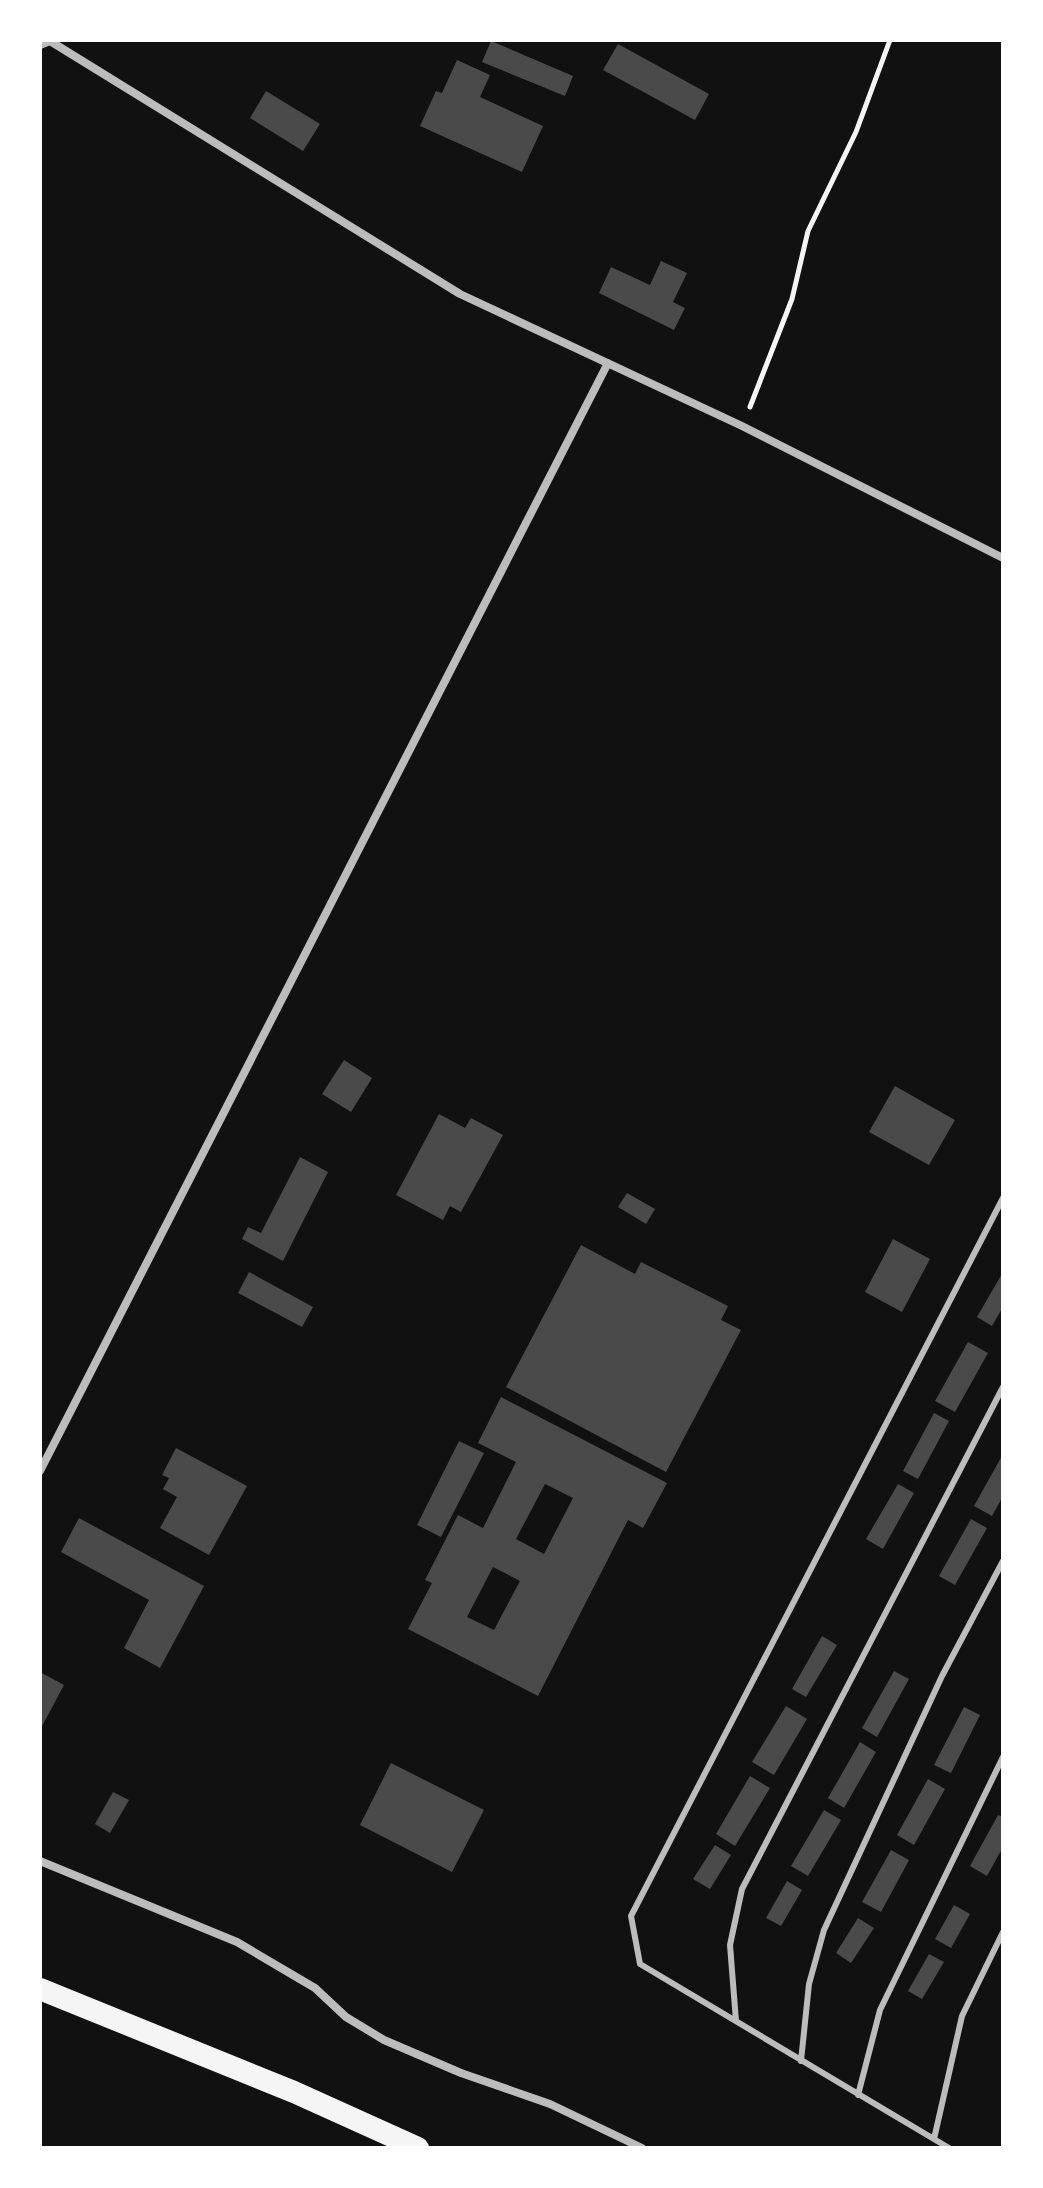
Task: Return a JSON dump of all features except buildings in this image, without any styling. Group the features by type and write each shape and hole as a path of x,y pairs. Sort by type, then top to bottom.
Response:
{"highway":[{"path":"40,1989 294,2092 418,2148"}],"street":[{"path":"50,40 460,294 742,426 1003,558"},
{"path":"40,45 50,40"},
{"path":"40,55 50,40"},
{"path":"40,1471 608,363"},
{"path":"40,1861 237,1942 315,1988 346,2017 384,2040 461,2073 550,2104 642,2148"}],"lane":[{"path":"949,2148 640,1964 631,1916 1003,1198"},
{"path":"736,2021 730,1945 742,1889 1003,1387"},
{"path":"801,2061 809,1984 824,1930 942,1676 1003,1561"},
{"path":"858,2095 880,2010 1003,1757"},
{"path":"934,2139 962,2016 1003,1932"}],"path":[{"path":"742,426 792,299 808,231 856,132 890,40"}]}
